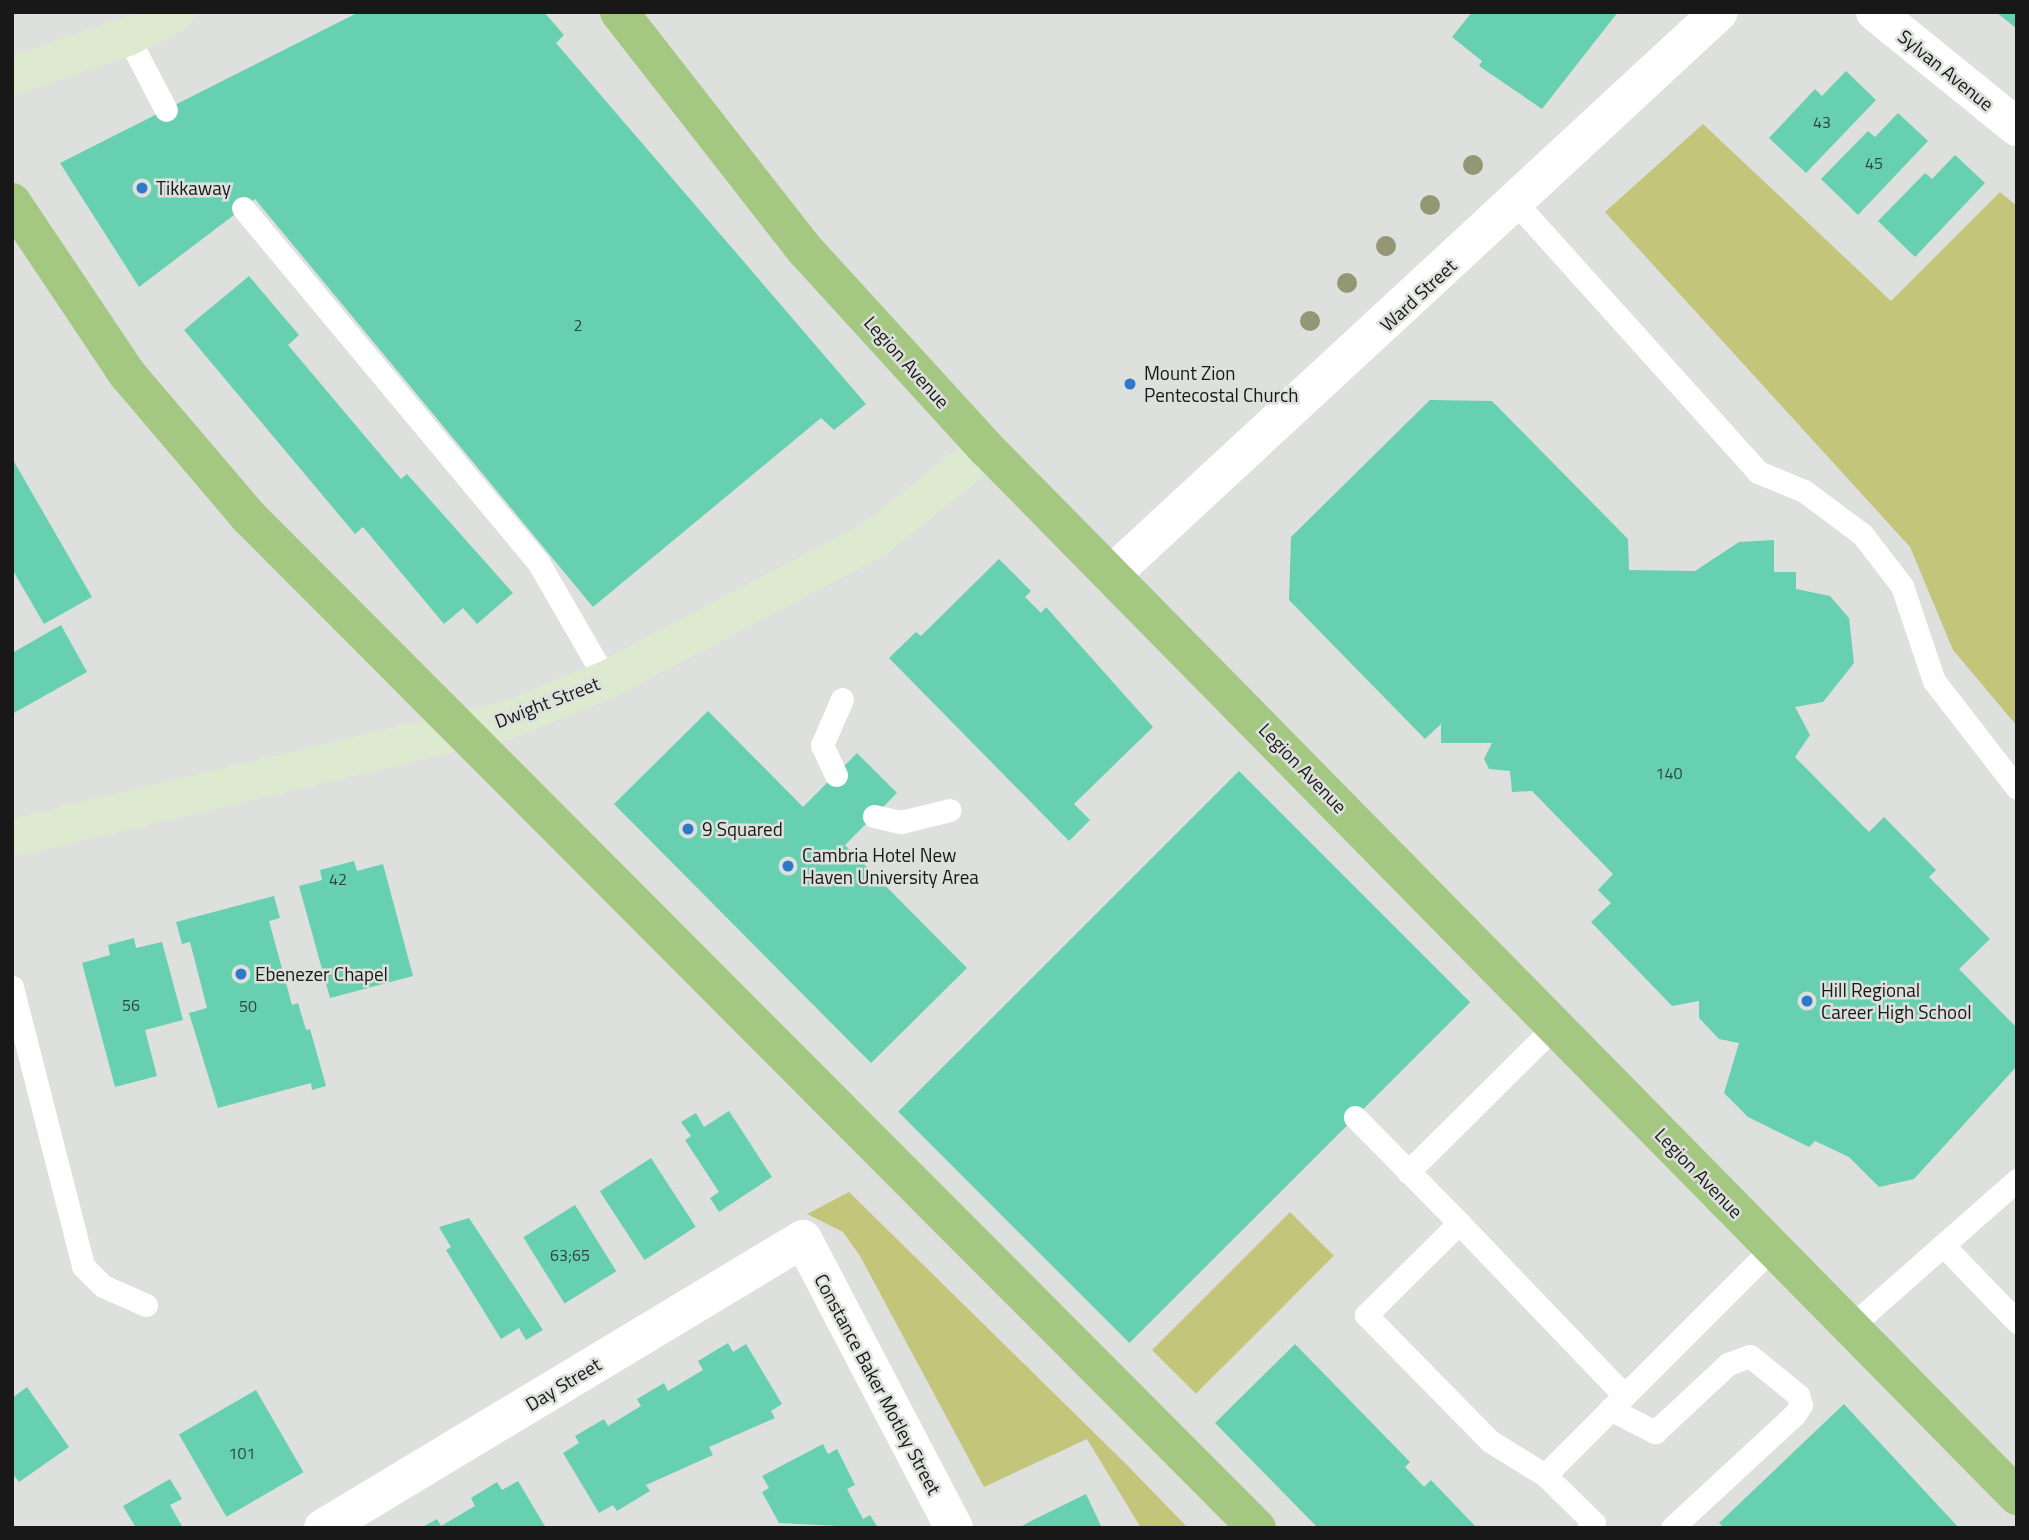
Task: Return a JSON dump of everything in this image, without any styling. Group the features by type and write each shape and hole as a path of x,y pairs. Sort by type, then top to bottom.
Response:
{"highway":[{"name":"Legion Avenue","path":"619,12 806,251 987,449 2017,1496"},
{"path":"12,202 128,375 184,445 460,731 1256,1528"}],"main road":[{"path":"12,76 128,37 176,12"},
{"name":"Dwight Street","path":"12,838 511,719 606,680 901,523 987,449"}],"street":[{"name":"Ward Street","path":"1112,574 1516,203 1719,12"},
{"name":"Sylvan Avenue","path":"1875,12 2017,127"},
{"name":"Day Street","path":"323,1528 803,1240"},
{"name":"Constance Baker Motley Street","path":"803,1240 954,1528"}],"lane":[{"path":"128,37 166,110"},
{"path":"1516,203 1758,472 1804,491 1862,534 1902,586 1934,681 2017,788"},
{"path":"243,208 538,562 606,680"},
{"path":"836,775 822,745 842,699"},
{"path":"874,816 901,822 950,810"},
{"path":"12,987 83,1266 103,1286 146,1305"},
{"path":"1408,1172 1555,1026"},
{"path":"1355,1117 1459,1223 1617,1402 1655,1432 1728,1364 1750,1356 1798,1395 1801,1405 1794,1415 1672,1528"},
{"path":"1849,1328 2017,1180"},
{"path":"1459,1223 1366,1315 1489,1440 1545,1475 1594,1526"},
{"path":"1943,1244 2017,1322"},
{"path":"1545,1475 1772,1248"}],"green space":[{"path":"1703,124 1891,301 2000,192 2017,206 2017,726 1953,650 1910,547 1605,212"},
{"path":"849,1192 1188,1528 1141,1528 1087,1439 984,1487 860,1256 843,1232 807,1214"},
{"path":"1290,1212 1334,1256 1196,1394 1152,1350"}],"building":[{"path":"359,12 544,12 564,35 556,43 866,404 834,430 821,418 593,607 255,199 139,287 60,163"},
{"path":"1472,12 1618,12 1542,109 1479,66 1482,61 1452,37"},
{"path":"1996,12 2017,12 2017,29"},
{"path":"1846,71 1876,100 1806,173 1769,138 1815,89 1822,96"},
{"path":"1898,113 1928,141 1858,215 1821,179 1868,131 1875,137"},
{"path":"1955,155 1985,183 1915,257 1878,221 1925,173 1932,179"},
{"path":"249,276 299,335 288,345 401,479 407,474 513,593 477,624 463,608 444,624 363,527 355,534 184,330"},
{"path":"1430,400 1492,401 1628,539 1629,570 1695,571 1739,542 1774,540 1774,572 1796,572 1796,589 1830,596 1849,618 1854,663 1823,702 1795,707 1810,735 1795,757 1869,832 1884,817 1936,870 1929,877 1990,939 1959,969 2017,1028 2017,1066 1914,1179 1879,1187 1849,1157 1815,1141 1809,1147 1748,1117 1724,1093 1739,1043 1719,1039 1699,1018 1699,1001 1672,1006 1591,922 1611,903 1598,890 1613,874 1532,791 1512,792 1510,771 1489,769 1484,759 1492,743 1441,743 1441,724 1425,739 1289,600 1291,537"},
{"path":"12,458 92,597 44,624 12,569"},
{"path":"999,559 1031,591 1025,597 1041,613 1046,607 1153,727 1074,804 1090,820 1069,841 889,658 916,632 921,636"},
{"path":"61,625 87,672 12,714 12,653"},
{"path":"708,711 803,807 857,753 897,793 845,845 967,968 871,1063 614,804"},
{"path":"1239,771 1470,1002 1129,1343 898,1112"},
{"path":"354,861 357,871 383,864 413,976 330,998 299,886 322,880 320,870"},
{"name":"Ebenezer Chapel","path":"274,896 280,918 269,921 292,1005 298,1003 306,1030 310,1029 326,1086 312,1090 311,1083 218,1108 189,1013 207,1008 190,942 182,944 176,922"},
{"path":"134,938 136,948 162,942 183,1020 145,1030 157,1076 115,1087 82,963 110,955 108,945"},
{"path":"729,1111 772,1177 719,1212 710,1198 719,1192 685,1140 691,1136 681,1122 696,1113 704,1127"},
{"path":"651,1158 696,1227 645,1260 600,1191"},
{"path":"575,1205 616,1271 565,1303 523,1237"},
{"path":"469,1218 543,1330 526,1340 519,1328 501,1339 446,1250 451,1247 439,1227"},
{"path":"728,1343 733,1352 746,1344 782,1404 771,1411 775,1418 709,1447 713,1455 646,1485 650,1491 617,1511 613,1505 599,1513 563,1453 579,1443 575,1436 604,1419 608,1426 641,1406 637,1399 664,1383 668,1391 703,1370 698,1361"},
{"path":"1295,1344 1410,1462 1405,1467 1424,1487 1431,1480 1477,1528 1318,1528 1215,1423"},
{"path":"27,1387 69,1447 19,1482 12,1473 12,1398"},
{"path":"256,1390 304,1472 226,1517 179,1434"},
{"path":"1844,1404 1959,1528 1724,1528 1719,1523"},
{"path":"823,1444 828,1454 837,1449 855,1485 847,1489 863,1519 870,1515 878,1528 779,1523 762,1492 769,1488 762,1476"},
{"path":"170,1479 182,1499 170,1505 183,1528 136,1528 123,1506"},
{"path":"518,1481 546,1528 421,1528 437,1519 441,1526 475,1506 471,1498 497,1482 502,1490"},
{"path":"1086,1494 1102,1528 1018,1528 1035,1519"}],"place":[{"name":"Tikkaway","path":"142,188"},
{"name":"Mount Zion Pentecostal Church","path":"1130,384"},
{"name":"9 Squared","path":"688,829"},
{"name":"Cambria Hotel New Haven University Area","path":"788,866"},
{"name":"Ebenezer Chapel","path":"241,974"},
{"name":"Hill Regional Career High School","path":"1807,1001"}]}
